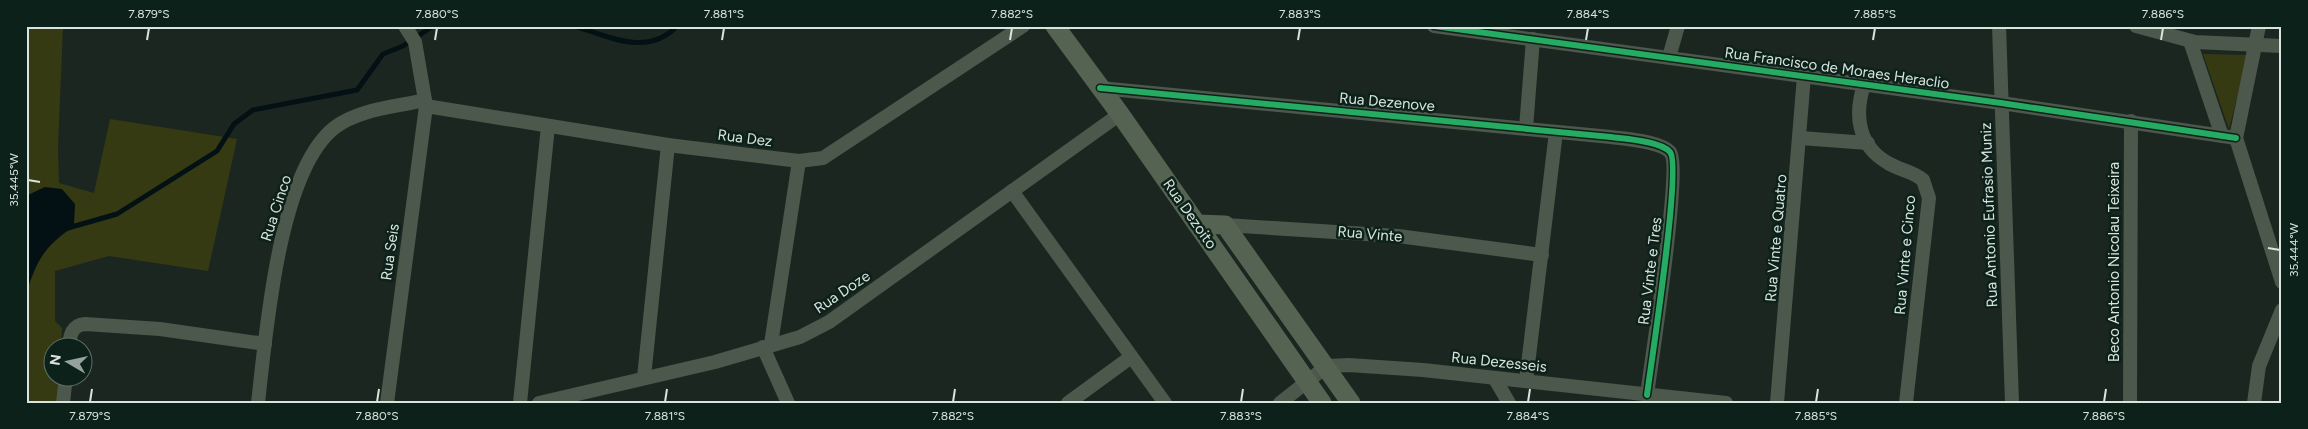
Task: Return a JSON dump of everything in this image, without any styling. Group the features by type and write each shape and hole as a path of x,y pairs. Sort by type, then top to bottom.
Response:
{"street":[{"name":"Rua Dez","path":"425,103 548,126 668,144 799,161 823,158 1023,26"},
{"name":"Rua Dezoito","path":"1055,26 1120,114 1322,403"},
{"name":"Rua Francisco de Moraes Heraclio","path":"1434,26 1503,30 1533,39 2131,121 2229,137"},
{"path":"1669,57 1678,26"},
{"name":"Rua Antonio Eufrasio Muniz","path":"1999,26 2012,403"},
{"path":"2136,26 2190,41 2282,46"},
{"path":"2229,137 2259,26"},
{"name":"Rua Seis","path":"386,403 425,103 411,34"},
{"path":"1526,128 1533,39"},
{"path":"2190,41 2229,137 2282,282"},
{"name":"Rua Vinte e Quatro","path":"1777,403 1804,76"},
{"name":"Rua Vinte e Cinco","path":"1864,85 1858,105 1858,121 1868,143 1888,163 1923,180 1929,198 1906,403"},
{"name":"Rua Dezenove","path":"1100,88 1636,140 1669,151"},
{"name":"Rua Cinco","path":"258,403 274,276 282,237 312,155 334,128 351,118 425,103"},
{"name":"Rua Doze","path":"539,403 715,362 767,345 800,337 829,322 1120,114"},
{"name":"Beco Antonio Nicolau Teixeira","path":"2130,403 2131,121"},
{"path":"520,403 548,126"},
{"path":"1526,381 1556,132"},
{"path":"1800,138 1868,143"},
{"path":"644,377 668,144"},
{"name":"Rua Vinte e Tres","path":"1647,395 1671,207 1674,170 1673,158 1669,151"},
{"path":"788,403 767,345 799,161"},
{"path":"1012,191 1165,403"},
{"name":"Rua Vinte","path":"1197,224 1398,236 1542,255"},
{"name":"Rua Dezoito","path":"1225,225 1327,366 1351,403"},
{"path":"2254,403 2259,366 2282,310"},
{"path":"72,336 73,330 78,325 86,324 160,330 265,344"},
{"path":"1068,403 1131,357"},
{"path":"1280,403 1327,366"},
{"name":"Rua Dezesseis","path":"1327,366 1364,366 1526,381 1685,401 1726,403"},
{"path":"1495,379 1509,403"},
{"path":"63,403 65,386"}],"green space":[{"path":"26,26 63,26 58,147 59,183 94,193 110,119 237,139 208,271 109,256 55,271 55,321 62,328 62,336 42,336 42,386 58,386 57,403 26,403 26,293 36,264 52,242 74,226 45,187 26,196"},
{"path":"2203,54 2248,55 2229,129"}],"shaded area":[{"path":"45,187 62,189 75,204 74,226 48,248 34,271 26,293 26,196"}],"waterway":[{"path":"68,228 117,214 217,151 234,124 253,110 357,90 383,54 403,46 433,26"},
{"path":"575,26 615,39 641,43 654,41 666,35 677,26"}],"cycle path":[{"path":"1434,26 2001,103 2236,138"},
{"path":"1100,88 1611,137 1642,141 1665,148 1670,152 1673,165 1672,191 1647,395"}]}
